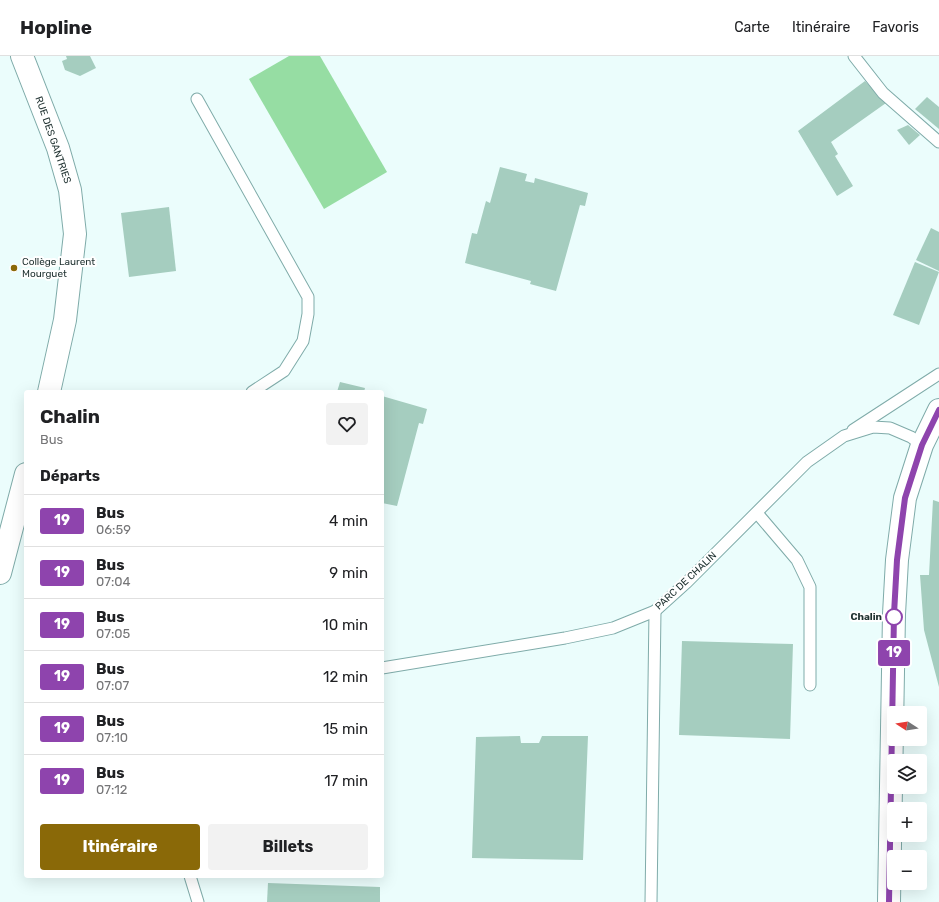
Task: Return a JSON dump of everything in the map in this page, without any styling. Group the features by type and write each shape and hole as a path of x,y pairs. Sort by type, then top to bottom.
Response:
{"street":[{"name":"RUE DES GANTRIES","path":"22,56 58,148 70,190 74,234 64,320 49,390"},
{"path":"889,902 894,614 897,560 905,498 922,445 939,410"},
{"path":"0,573 24,482"}],"lane":[{"path":"854,56 883,94 939,142"},
{"path":"197,99 308,297 308,314 303,341 284,371 255,390"},
{"path":"844,436 939,374"},
{"name":"PARC DE CHALIN","path":"384,668 565,638 613,628 655,611 757,513 807,462 844,436 872,428 890,428 911,437 922,445"},
{"path":"757,513 797,560 810,587 810,685"},
{"path":"651,902 655,611"},
{"path":"191,878 198,902"}],"green space":[{"path":"289,56 320,56 387,172 324,209 249,79"}],"building":[{"path":"66,56 90,56 96,68 80,76 65,70 62,61 67,59"},
{"path":"865,81 886,103 831,142 838,154 835,156 853,186 837,196 798,131"},
{"path":"927,97 939,107 939,129 915,109"},
{"path":"908,125 920,135 909,145 897,130"},
{"path":"500,167 527,174 525,181 534,183 535,178 588,193 585,206 580,205 556,291 530,284 531,281 465,263 472,233 477,234 486,201 490,203"},
{"path":"169,207 176,271 129,277 121,213"},
{"path":"931,228 939,232 939,271 916,260"},
{"path":"915,262 939,272 919,325 893,315"},
{"path":"340,382 365,388 364,390 338,390"},
{"path":"384,397 427,409 423,424 419,423 397,506 384,503"},
{"path":"933,500 939,502 939,687 924,630 920,575 929,575"},
{"path":"682,641 793,644 790,739 679,735"},
{"path":"520,736 521,743 539,743 542,736 588,736 583,860 472,858 476,737"},
{"path":"268,883 380,887 380,902 267,902"}],"bus line":[{"name":"19","path":"889,902 892,814 894,614 897,560 905,498 922,445 939,410"}],"place":[{"name":"Collège Laurent Mourguet","path":"14,268"},
{"name":"Chalin","path":"894,617"}]}
